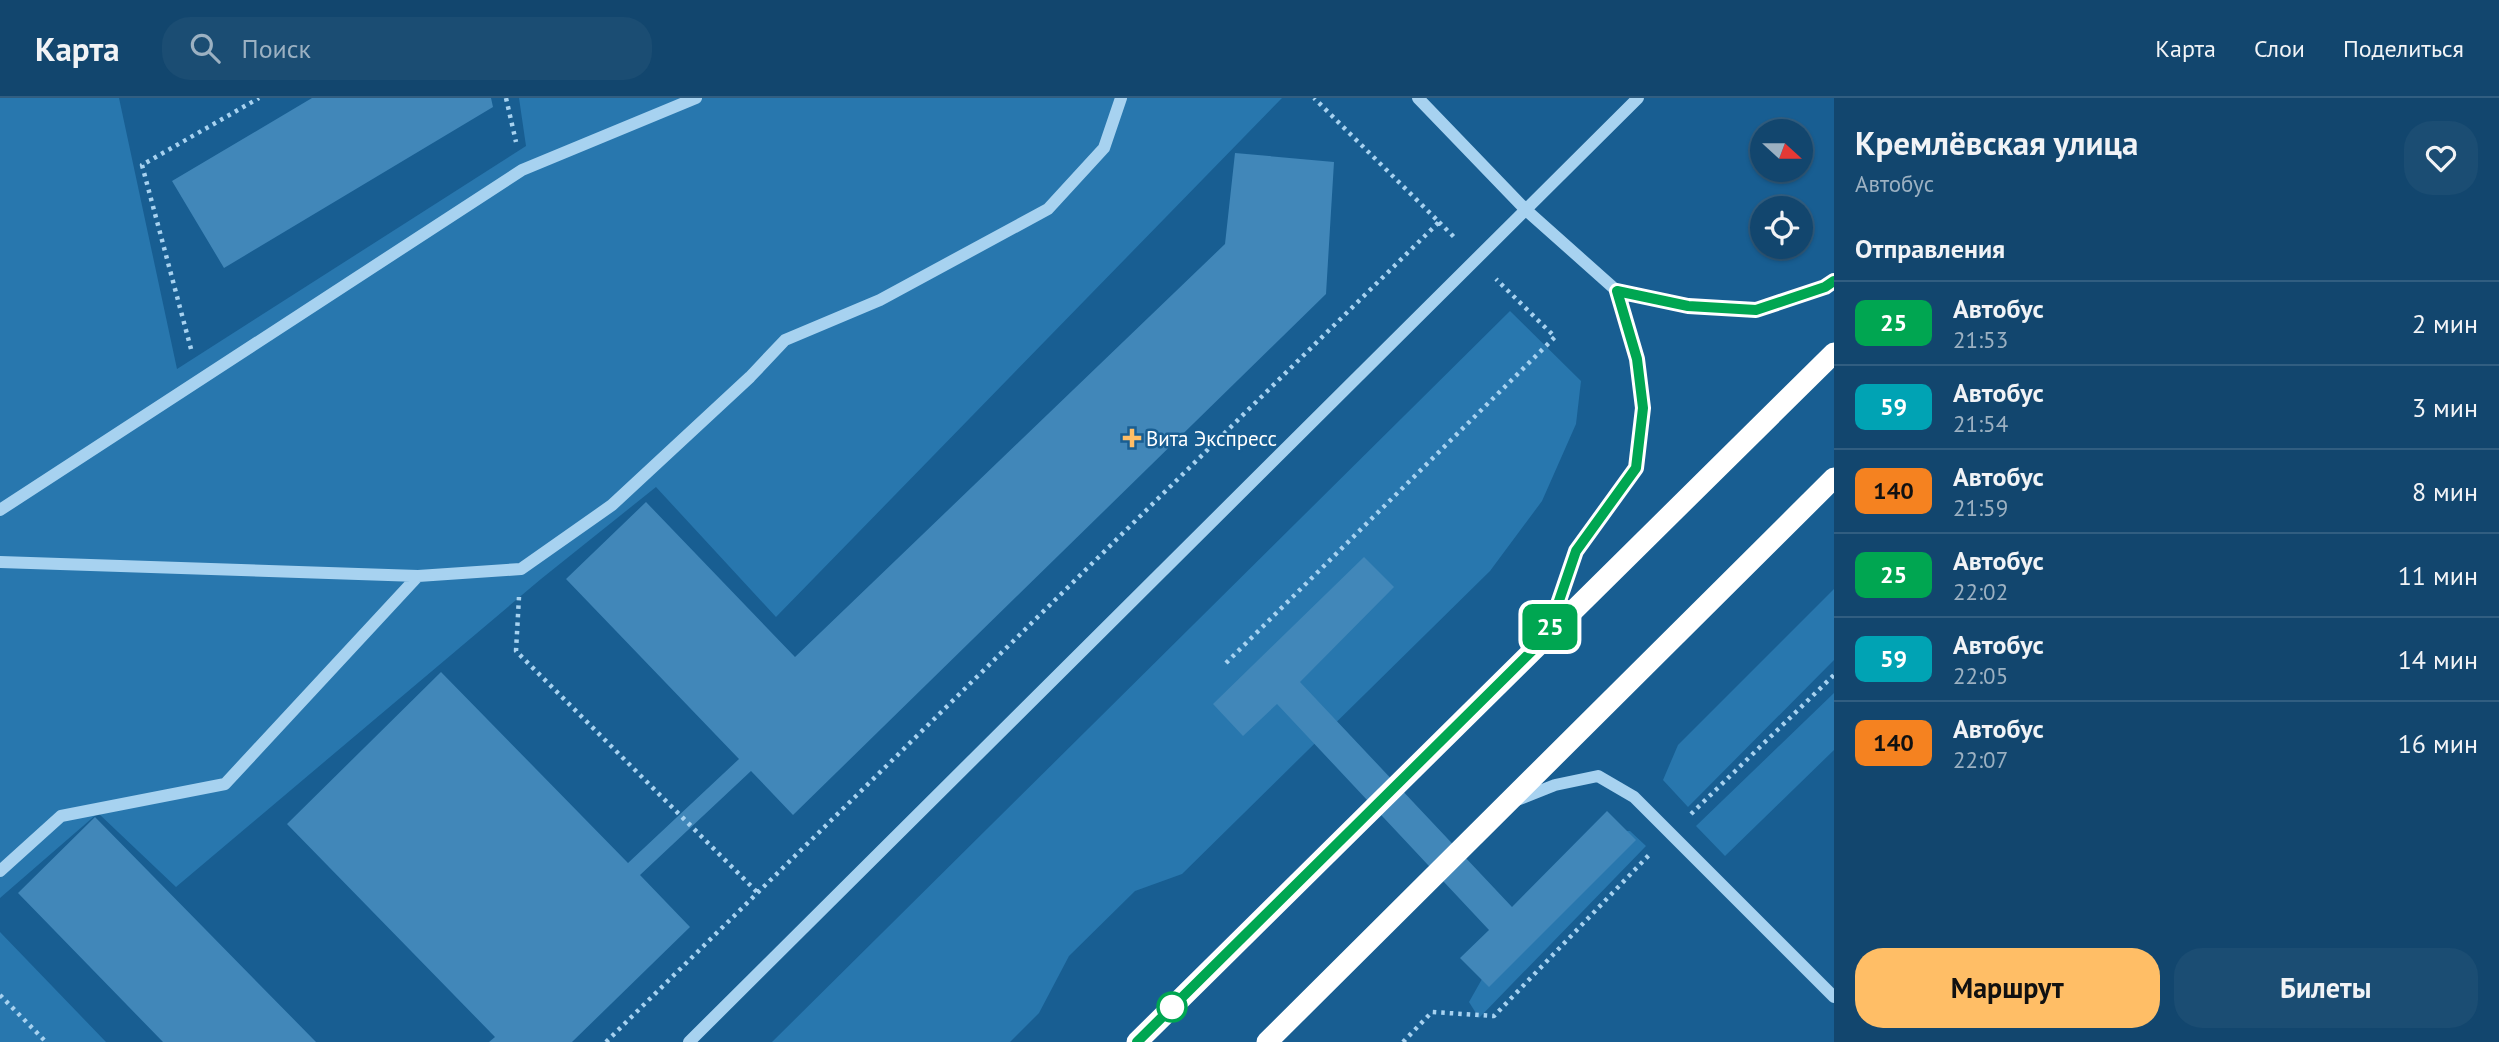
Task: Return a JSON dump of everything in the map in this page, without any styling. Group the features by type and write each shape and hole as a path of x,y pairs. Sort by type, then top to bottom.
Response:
{"highway":[{"path":"1137,1042 1834,353"},
{"path":"1266,1042 1834,478"}],"street":[{"path":"0,510 522,170 696,98"},
{"path":"0,562 418,576 521,569 612,505 785,341 880,300 1048,209 1104,148 1121,98"},
{"path":"1418,98 1525,209 1617,291 1688,306 1756,310 1825,287 1834,281"},
{"path":"689,1042 1638,98"},
{"path":"1547,636 1576,551 1636,468 1643,408 1637,359 1617,291"},
{"path":"0,871 61,816 225,784 418,576"},
{"path":"1507,803 1555,785 1598,776 1634,797 1834,997"}],"path":[{"path":"199,381 142,165 259,98"},
{"path":"506,98 522,170"},
{"path":"1226,663 1555,337 1314,98"},
{"path":"606,1042 1439,222"},
{"path":"521,569 516,651 759,894"},
{"path":"1404,1042 1432,1012 1494,1016 1671,833 1834,676"},
{"path":"0,995 46,1042"}],"shaded area":[{"path":"0,98 119,98 177,369 526,146 519,98 1282,98 776,617 656,487 541,579 176,887 98,813 0,898"},
{"path":"1510,311 1581,381 1576,424 1542,501 1490,571 1182,874 1135,891 1069,956 1039,1013 1010,1042 772,1042"},
{"path":"1834,589 1834,660 1688,807 1663,780 1678,745"},
{"path":"1834,693 1834,750 1725,856 1696,826"},
{"path":"1602,831 1630,831 1646,846 1479,1018 1469,1002 1516,919"},
{"path":"0,932 106,1042 0,1042"}],"building":[{"path":"312,98 491,98 493,107 224,268 172,181"},
{"path":"1235,153 1334,162 1326,294 793,815 751,771 640,875 690,927 572,1042 489,1042 495,1037 287,824 441,672 628,863 739,759 566,579 646,502 795,657 1225,244"},
{"path":"1364,557 1394,587 1300,682 1512,907 1607,811 1636,840 1489,987 1460,958 1489,930 1277,704 1243,736 1213,704"},
{"path":"95,817 316,1042 163,1042 18,893"}],"bus line":[{"name":"25","path":"1137,1042 1547,636 1576,551 1636,468 1643,408 1637,359 1617,291 1688,306 1756,310 1825,287 1834,281"}],"place":[{"name":"Вита Экспресс","path":"1132,438"}]}
